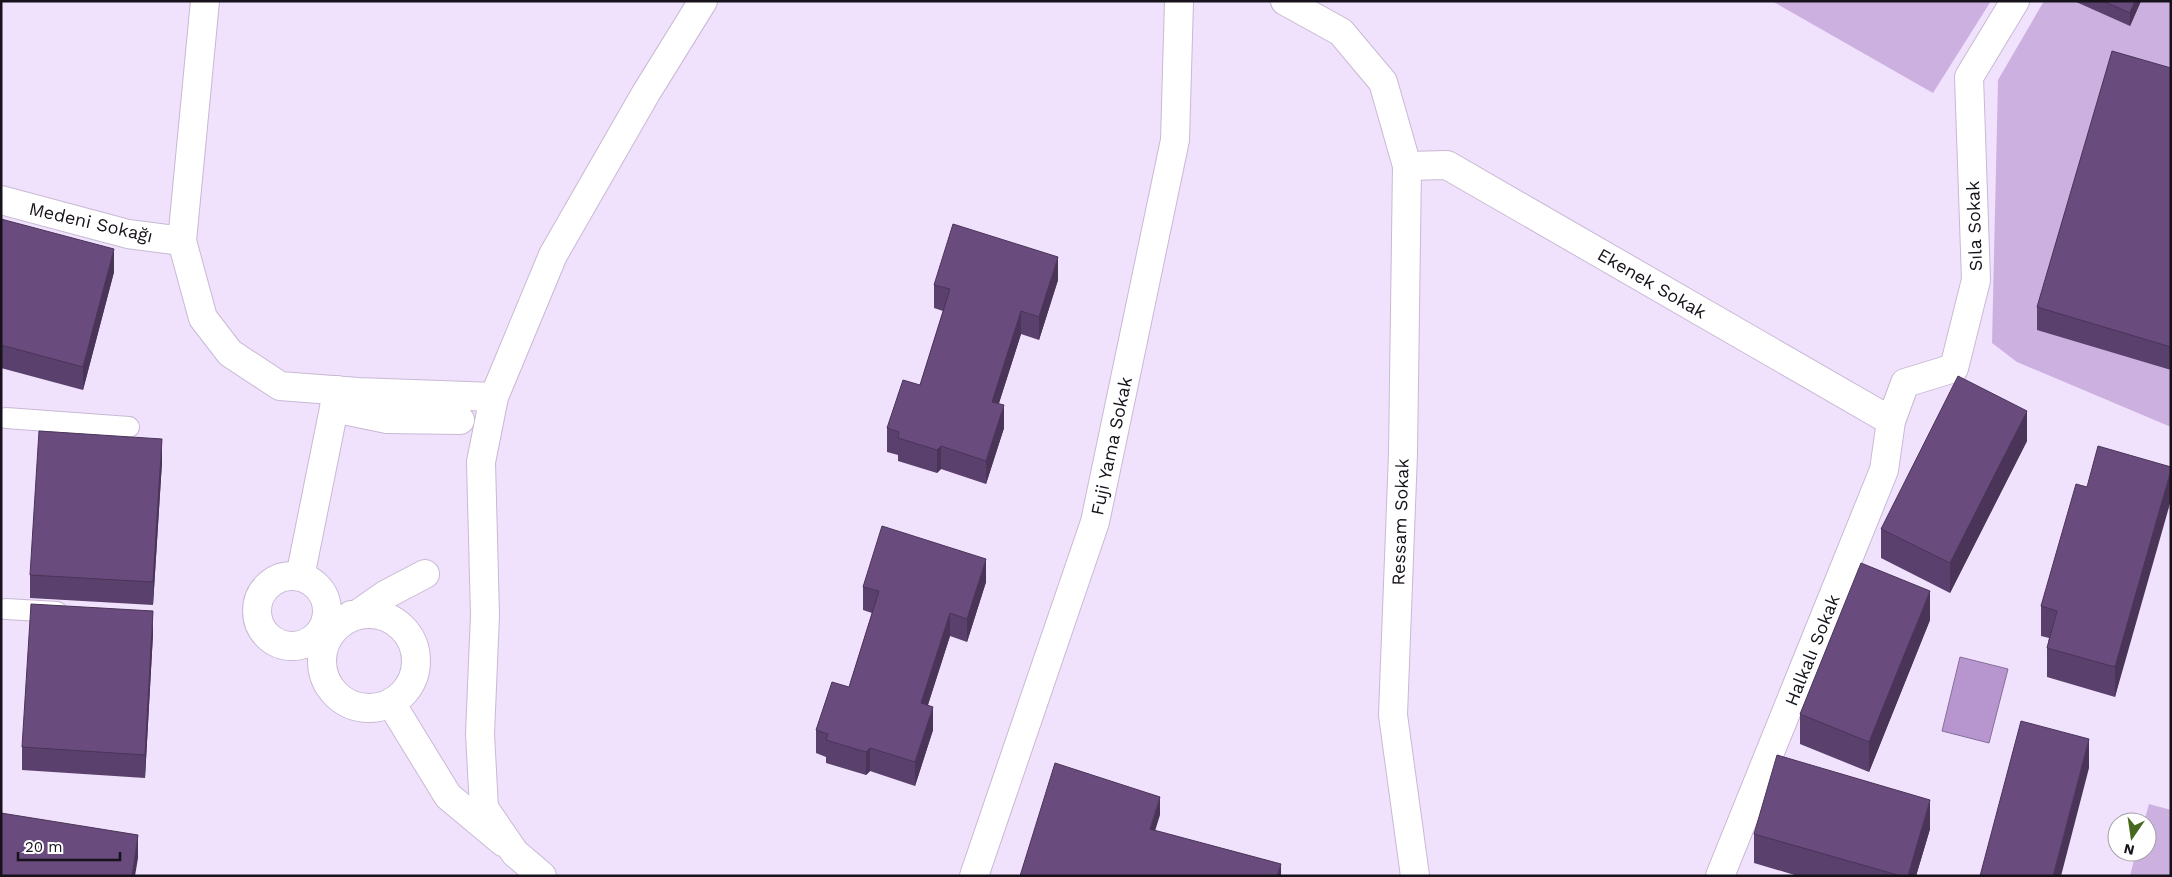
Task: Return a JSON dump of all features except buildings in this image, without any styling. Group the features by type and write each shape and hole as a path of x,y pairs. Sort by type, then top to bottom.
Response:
{"street":[{"path":"205,1 182,241 203,318 230,353 280,386 335,399 387,419 460,420"},
{"path":"516,853 484,808 480,734 485,615 480,462 494,397 553,254 646,92 703,1"},
{"name":"Fuji Yama Sokak","path":"974,876 1096,522 1175,140 1179,1"},
{"name":"Ressam Sokak","path":"1285,1 1341,32 1383,82 1407,166 1403,453 1393,715 1415,876"},
{"name":"Sıla Sokak","path":"1891,421 1905,383 1954,368 1976,280 1969,77 2015,1"},
{"name":"Ekenek Sokak","path":"1407,166 1447,165 1891,421"},
{"name":"Medeni Sokağı","path":"1,200 128,234 182,241"},
{"path":"335,399 494,397"},
{"path":"300,577 335,399"},
{"name":"Halkalı Sokak","path":"1720,876 1884,470 1891,421"},
{"path":"327,610 355,616 370,614 386,617 399,625 409,636 415,650 416,666 412,681 403,694 391,703 376,708 360,707 346,702 333,692 325,679 321,664 323,648 330,634 341,623 355,616 385,595 425,574"},
{"path":"300,577 310,582 319,589 325,599 327,610 325,622 320,632 312,640 302,645 290,646 279,644 269,638 261,629 257,618 257,606 260,596 267,586 282,578 300,577"},
{"path":"391,703 448,796 542,876"}],"lane":[{"path":"6,418 129,427"},
{"path":"6,609 72,612"}],"shaded area":[{"path":"1772,1 1991,1 1933,93"},
{"path":"2044,1 2171,1 2171,427 2017,362 1992,343 1998,80"},
{"path":"1960,657 2008,669 1989,743 1942,731"},
{"path":"2149,804 2171,810 2171,876 2130,876 2134,862 2157,862 2157,812 2147,812"}]}
